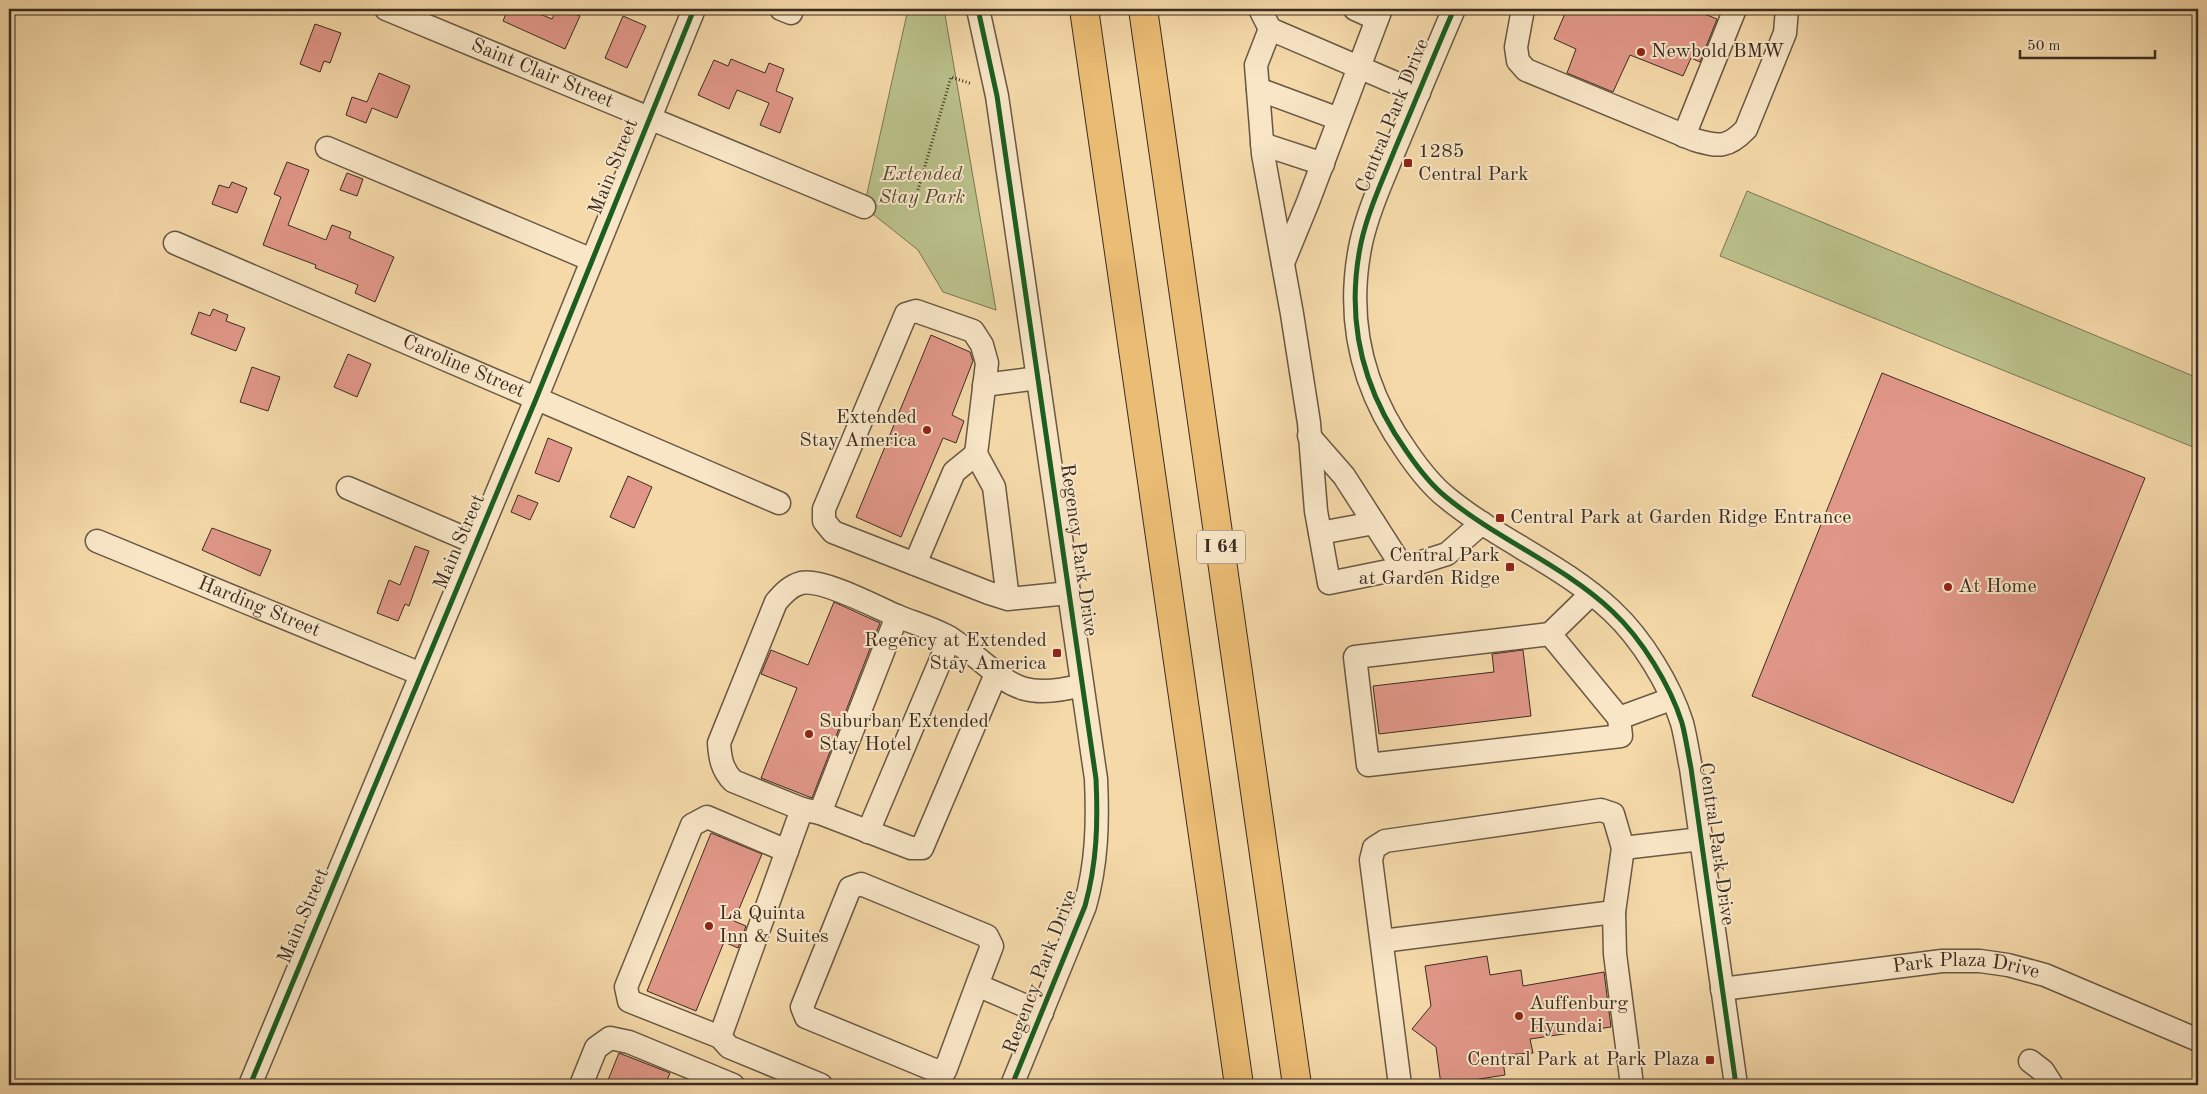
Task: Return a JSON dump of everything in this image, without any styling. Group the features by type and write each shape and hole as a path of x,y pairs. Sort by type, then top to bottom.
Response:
{"highway":[{"path":"1084,9 1237,1081"},
{"name":"I 64","path":"1142,9 1297,1085"}],"street":[{"name":"Saint Clair Street","path":"386,9 864,207"},
{"name":"Main Street","path":"250,1085 536,398 694,9"},
{"name":"Regency Park Drive","path":"978,9 997,96 1096,779 1098,817 1093,879 1086,906 1012,1085"},
{"path":"1260,9 1270,29 1419,93"},
{"path":"1283,263 1379,14 1355,9"},
{"name":"Central Park Drive","path":"1454,9 1374,199 1361,243 1356,288 1356,325 1362,364 1378,405 1397,438 1419,470 1444,496 1482,523 1575,582 1612,611 1639,641 1671,699 1682,723 1701,839 1736,1085"},
{"path":"1684,136 1735,9"},
{"path":"1519,10 1516,47 1518,60 1526,70 1684,136 1713,145 1725,145 1735,141 1746,130 1785,33 1787,9"},
{"path":"1270,29 1256,65 1262,144 1310,436 1316,511 1329,583 1403,568 1448,554 1482,523"},
{"path":"1258,89 1340,119"},
{"path":"1262,144 1322,164"},
{"path":"327,148 592,260"},
{"name":"Caroline Street","path":"175,244 779,503"},
{"path":"1008,599 994,487 976,454 987,363 982,345 973,331 916,311 906,314 824,508 824,521 833,532 988,593 1008,599 1069,594"},
{"path":"984,386 1038,378"},
{"path":"1310,436 1344,476 1403,568"},
{"path":"914,564 954,472 976,454"},
{"path":"348,488 476,543"},
{"path":"1320,533 1374,522"},
{"name":"Harding Street","path":"97,541 421,674"},
{"path":"996,674 922,848 911,848 811,811 733,780 725,772 720,756 719,743 776,602 787,590 802,583 826,585 950,638 1006,681 1032,692 1059,691 1082,685"},
{"path":"1550,634 1619,718 1621,736 1368,765 1355,657 1550,634 1591,594"},
{"path":"720,1037 787,851 811,811 897,616"},
{"path":"868,832 950,638"},
{"path":"1619,718 1671,699"},
{"path":"1400,1085 1372,860 1374,848 1385,841 1600,810 1613,814 1623,848 1614,912 1615,954 1632,1085"},
{"path":"787,851 707,817 692,825 626,987 629,1001 720,1037 729,1047 798,1081 821,1085"},
{"path":"1623,848 1701,839"},
{"path":"861,884 987,936 992,946 977,985 945,1070 932,1069 806,1017 802,1007 850,888 861,884"},
{"path":"1382,942 1614,912"},
{"name":"Park Plaza Drive","path":"1722,989 1942,961 1980,961 2008,965 2045,975 2198,1040"},
{"path":"977,985 1042,1014"},
{"path":"581,1085 596,1048 610,1038 629,1042 694,1078 732,1085"},
{"path":"2030,1061 2043,1071 2052,1085"}],"path":[{"path":"915,200 951,77 972,84"}],"green space":[{"name":"Extended Stay Park","path":"908,9 944,9 996,310 943,292 918,250 864,207"},
{"path":"1747,191 2198,378 2198,449 1720,256"}],"building":[{"path":"508,9 528,9 552,19 557,9 563,9 580,16 565,49 503,21"},
{"name":"Newbold BMW","path":"1567,9 1692,9 1717,19 1700,62 1691,58 1683,76 1630,55 1613,92 1567,73 1576,49 1554,39"},
{"path":"623,16 646,26 627,68 605,58"},
{"path":"315,24 341,33 330,63 324,61 320,72 300,64"},
{"path":"731,59 765,73 769,63 784,69 776,91 793,98 780,133 760,125 769,103 737,90 729,109 698,95 714,60 728,66"},
{"path":"379,73 410,86 397,118 372,108 366,123 346,115 352,97 367,102"},
{"path":"287,162 309,170 288,225 326,240 332,225 351,232 349,238 394,257 375,302 355,293 358,285 315,268 316,265 263,245 281,197 274,194"},
{"path":"347,173 363,179 357,196 340,190"},
{"path":"232,182 247,188 237,213 212,204 219,185 229,188"},
{"path":"213,309 228,315 226,321 245,328 236,351 191,334 199,312 210,316"},
{"name":"Extended Stay America","path":"931,335 970,352 973,361 952,415 964,421 956,443 943,438 901,537 856,517"},
{"path":"348,354 371,364 357,397 334,387"},
{"path":"252,367 280,377 268,411 240,402"},
{"name":"At Home","path":"1882,373 2145,478 2013,803 1752,696"},
{"path":"548,438 572,448 559,482 535,473"},
{"path":"628,476 652,487 634,528 610,517"},
{"path":"518,495 538,503 530,520 511,512"},
{"path":"212,528 271,550 260,576 202,550"},
{"path":"415,546 429,551 409,606 405,604 398,621 377,613 389,580 400,585"},
{"name":"Suburban Extended Stay Hotel","path":"834,602 880,623 812,798 761,778 797,688 761,674 771,650 808,665"},
{"path":"1523,650 1531,716 1379,734 1373,686 1494,672 1492,654"},
{"name":"La Quinta Inn & Suites","path":"711,833 762,854 734,921 746,926 738,948 724,942 696,1011 647,991"},
{"name":"Auffenburg Hyundai","path":"1487,956 1490,975 1521,970 1523,986 1604,972 1611,1027 1530,1039 1533,1053 1502,1055 1505,1075 1441,1085 1436,1047 1412,1029 1431,1006 1425,966"},
{"path":"619,1053 670,1073 665,1085 606,1085"}],"cycle path":[{"path":"250,1085 536,399 694,9"},
{"path":"978,9 997,96 1097,795 1094,859 1085,906 1012,1085"},
{"path":"1454,9 1381,183 1364,231 1357,272 1355,299 1361,353 1368,378 1391,428 1430,482 1466,512 1573,580 1612,611 1634,635 1654,663 1670,693 1682,723 1691,768 1736,1085"}],"place":[{"name":"Newbold BMW","path":"1641,52"},
{"name":"1285 Central Park","path":"1408,163"},
{"name":"Extended Stay America","path":"927,430"},
{"name":"Central Park at Garden Ridge Entrance","path":"1500,518"},
{"name":"Central Park at Garden Ridge","path":"1510,567"},
{"name":"At Home","path":"1948,587"},
{"name":"Regency at Extended Stay America","path":"1057,653"},
{"name":"Suburban Extended Stay Hotel","path":"809,734"},
{"name":"La Quinta Inn & Suites","path":"709,926"},
{"name":"Auffenburg Hyundai","path":"1519,1016"},
{"name":"Central Park at Park Plaza","path":"1710,1060"}]}
